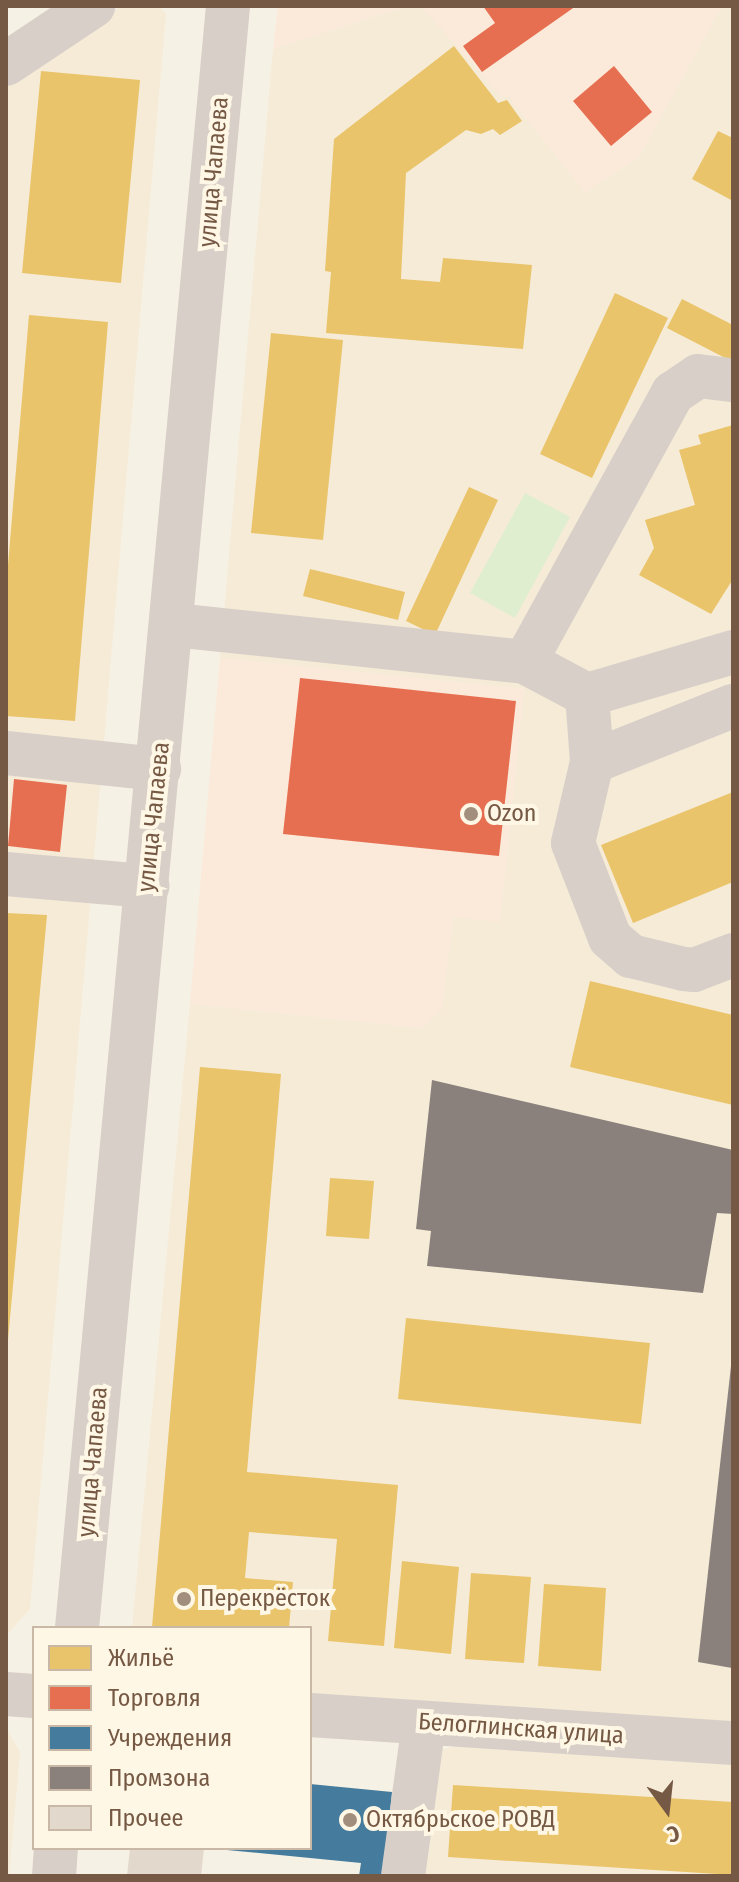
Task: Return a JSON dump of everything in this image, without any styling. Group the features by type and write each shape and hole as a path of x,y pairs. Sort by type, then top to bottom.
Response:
{"street":[{"path":"6,64 93,6"},
{"name":"улица Чапаева","path":"77,1626 174,625 228,6"},
{"path":"525,662 673,393 698,376 733,380"},
{"path":"174,625 525,662 587,695 733,652"},
{"path":"587,695 592,762 573,843 619,950 694,970 733,955"},
{"path":"592,762 733,706"},
{"path":"6,753 159,769"},
{"path":"6,874 147,886"},
{"path":"6,1694 32,1696"},
{"name":"Белоглинская улица","path":"312,1715 733,1743"},
{"path":"403,1876 424,1723"},
{"path":"54,1876 56,1850"}],"shaded area":[{"path":"122,6 157,6 166,13 30,1609 6,1636 6,79"},
{"path":"278,6 407,6 273,49"},
{"path":"407,6 421,6 509,97 585,192 639,157 722,6 733,6 733,1728 312,1695 312,1626 132,1626 190,1004 422,1028 442,1008 453,916 500,921 524,689 220,658 273,49"},
{"path":"421,6 722,6 639,157 585,192 509,97 502,97"},
{"path":"220,658 524,689 500,922 453,917 442,1009 422,1028 190,1004"},
{"path":"6,1728 20,1752 9,1876 6,1876"},
{"path":"457,1746 733,1765 733,1876 399,1876 409,1758"}],"green space":[{"path":"525,493 570,517 515,618 470,593"}],"building: Жильё":[{"path":"454,46 498,103 507,100 522,121 500,135 493,129 481,134 466,130 406,173 401,279 440,282 443,258 532,265 523,349 326,333 331,272 325,271 334,139"},
{"path":"41,71 140,80 121,283 22,273"},
{"path":"718,131 733,138 733,201 692,179"},
{"path":"615,293 668,318 592,478 540,454"},
{"path":"682,299 733,325 733,362 667,328"},
{"path":"29,315 108,322 75,721 6,716 6,589"},
{"path":"271,333 343,340 323,540 251,533"},
{"path":"733,425 733,579 711,614 639,575 654,548 645,520 695,505 679,450 701,444 698,435"},
{"path":"469,487 498,500 435,635 406,621"},
{"path":"310,569 405,592 398,620 303,596"},
{"path":"733,792 733,882 633,923 601,845"},
{"path":"6,913 47,915 8,1340 6,1339"},
{"path":"590,981 733,1015 733,1105 570,1067"},
{"path":"200,1067 281,1074 247,1472 398,1485 384,1646 328,1641 337,1539 249,1532 245,1578 293,1582 289,1626 152,1626"},
{"path":"330,1178 374,1181 369,1239 326,1236"},
{"path":"406,1318 650,1343 641,1424 398,1399"},
{"path":"402,1561 459,1567 451,1654 394,1648"},
{"path":"471,1573 531,1577 524,1663 465,1659"},
{"path":"544,1584 606,1588 601,1671 538,1666"},
{"path":"453,1785 733,1802 733,1875 448,1857"}],"building: Торговля":[{"path":"483,6 576,6 482,72 463,46 495,23"},
{"path":"614,66 652,112 611,146 573,101"},
{"path":"300,678 516,701 499,856 283,834"},
{"path":"14,779 67,785 60,852 8,846"}],"building: Учреждения":[{"name":"Октябрьское РОВД","path":"312,1784 392,1792 384,1876 359,1876 361,1863 227,1850 312,1850"}],"building: Промзона":[{"path":"432,1080 733,1150 733,1214 717,1213 703,1293 427,1266 431,1231 416,1229"},
{"path":"733,1366 732,1668 698,1662"}],"building: Прочее":[{"path":"130,1850 204,1850 201,1876 127,1876"}],"place":[{"name":"Ozon","path":"471,814"},
{"name":"Перекрёсток","path":"184,1599"},
{"name":"Октябрьское РОВД","path":"350,1820"}]}
